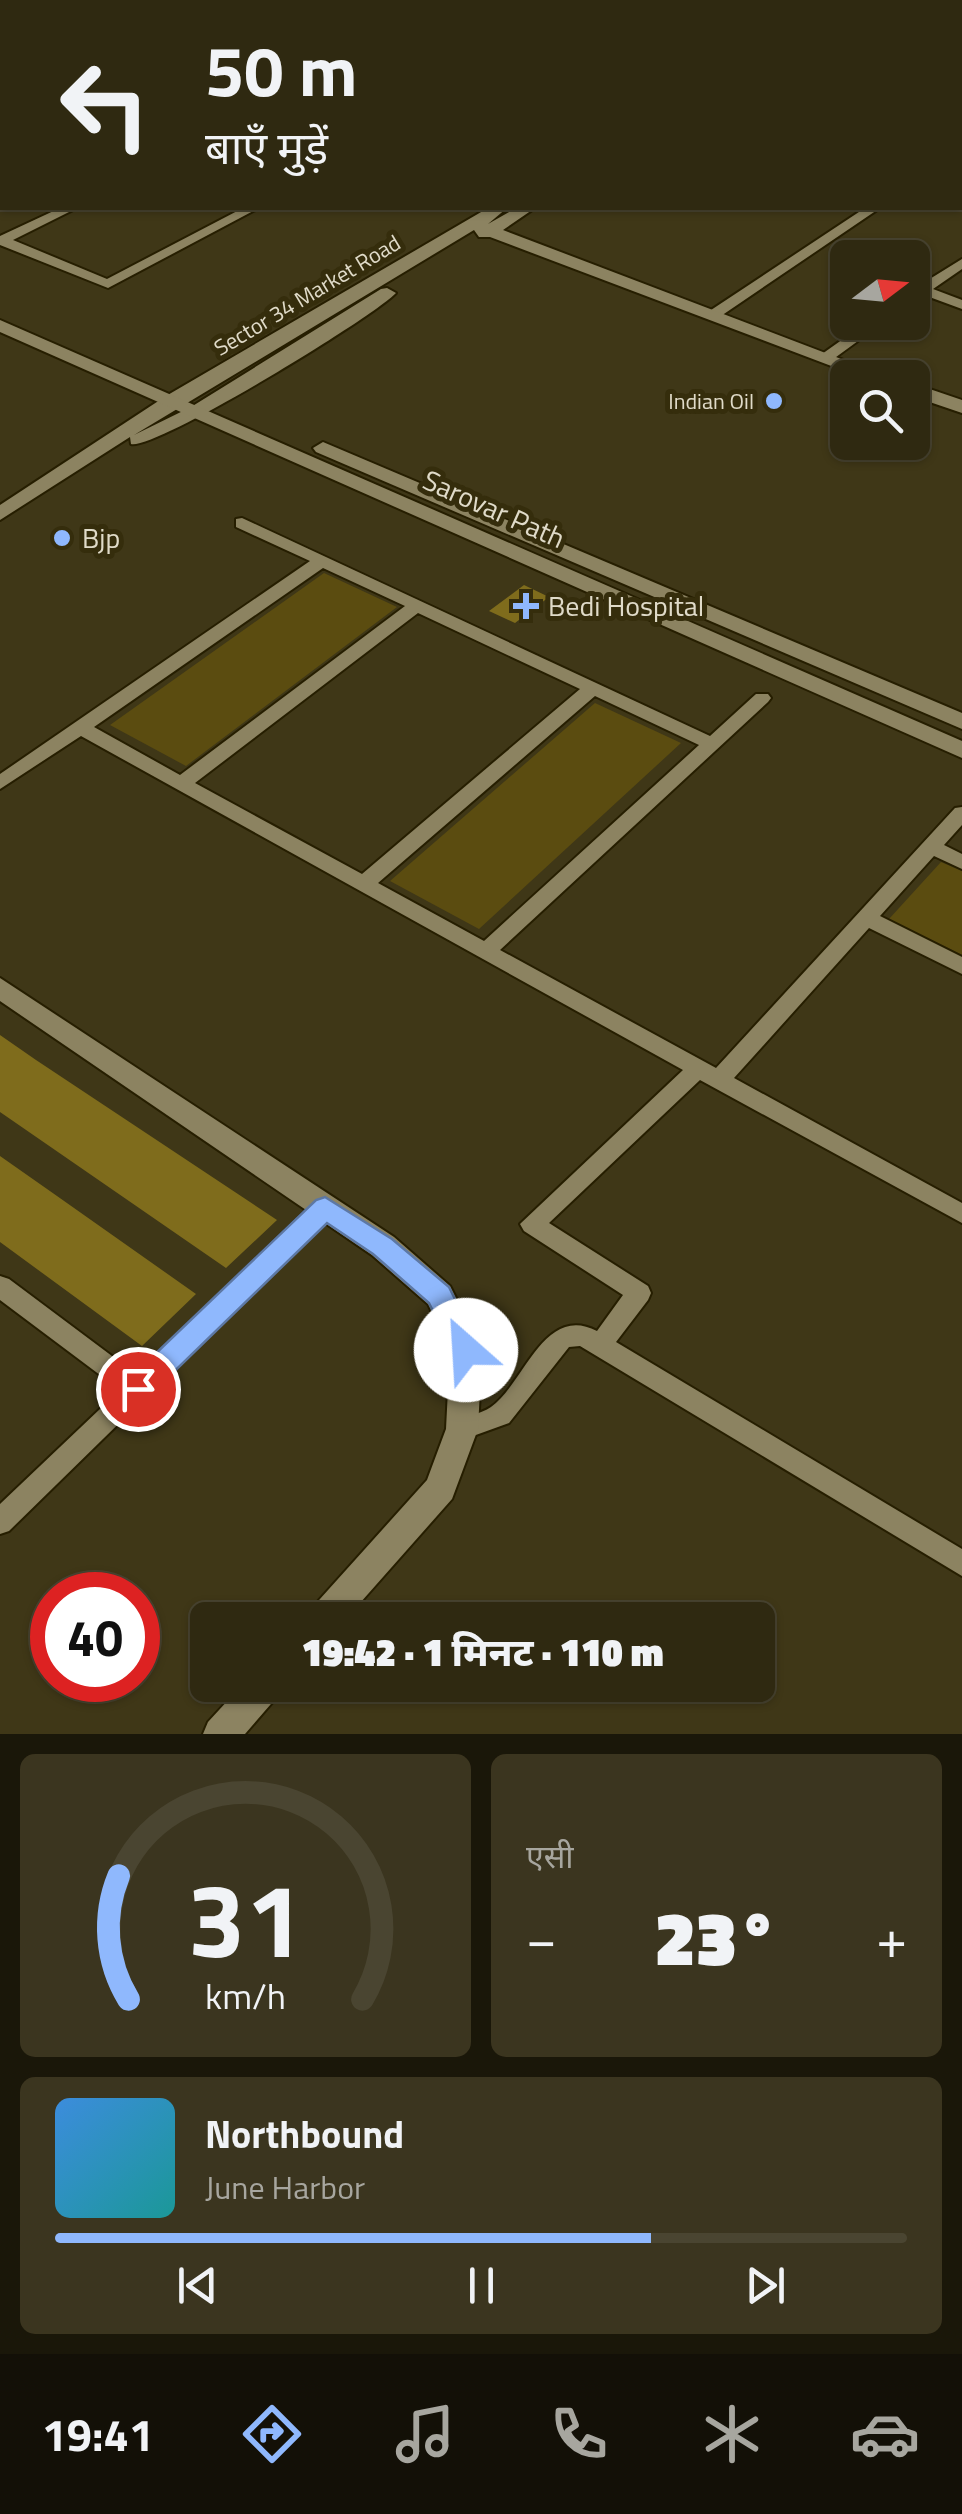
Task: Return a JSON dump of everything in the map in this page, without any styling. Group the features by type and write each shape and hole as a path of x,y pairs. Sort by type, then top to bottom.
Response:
{"street":[{"path":"1,240 66,210"},
{"path":"1,240 108,284 248,210"},
{"name":"Sector 34 Market Road","path":"194,401 480,227 497,210"},
{"path":"0,514 480,227 522,210"},
{"path":"713,315 871,210"},
{"path":"480,227 835,360"},
{"path":"930,286 962,263"},
{"path":"930,297 962,305"},
{"name":"Sarovar Path","path":"0,308 194,401 962,750"},
{"name":"Sarovar Path","path":"0,325 194,401 962,722"},
{"path":"827,357 851,340"},
{"path":"930,395 962,407"},
{"path":"242,523 712,744"},
{"path":"0,783 322,561"},
{"path":"182,783 417,605"},
{"path":"364,884 593,688"},
{"path":"486,951 762,698"},
{"path":"81,728 962,1214"},
{"path":"600,1345 639,1293 532,1224 709,1074 866,918 962,813"},
{"path":"931,847 962,862"},
{"path":"866,918 962,966"},
{"path":"0,988 383,1246 439,1295 466,1350 462,1429 440,1489 339,1602"},
{"path":"5,1509 138,1389 325,1208"},
{"path":"0,1286 138,1389"},
{"path":"462,1429 500,1414 562,1338 583,1334 962,1564"},
{"path":"221,1734 250,1702"}],"shaded area":[{"path":"324,573 397,607 186,766 110,725"},
{"path":"595,703 681,743 479,929 390,881"},
{"path":"941,862 962,871 962,955 889,919"}],"building":[{"path":"524,585 549,597 515,623 489,611"},
{"path":"0,1035 277,1220 226,1268 0,1112"},
{"path":"0,1156 196,1294 142,1346 0,1242"}],"place":[{"name":"Indian Oil","path":"774,401"},
{"name":"Bjp","path":"62,538"},
{"name":"Bedi Hospital","path":"526,606"}],"route":[{"path":"138,1389 325,1208 383,1246 439,1295 466,1350"}]}
